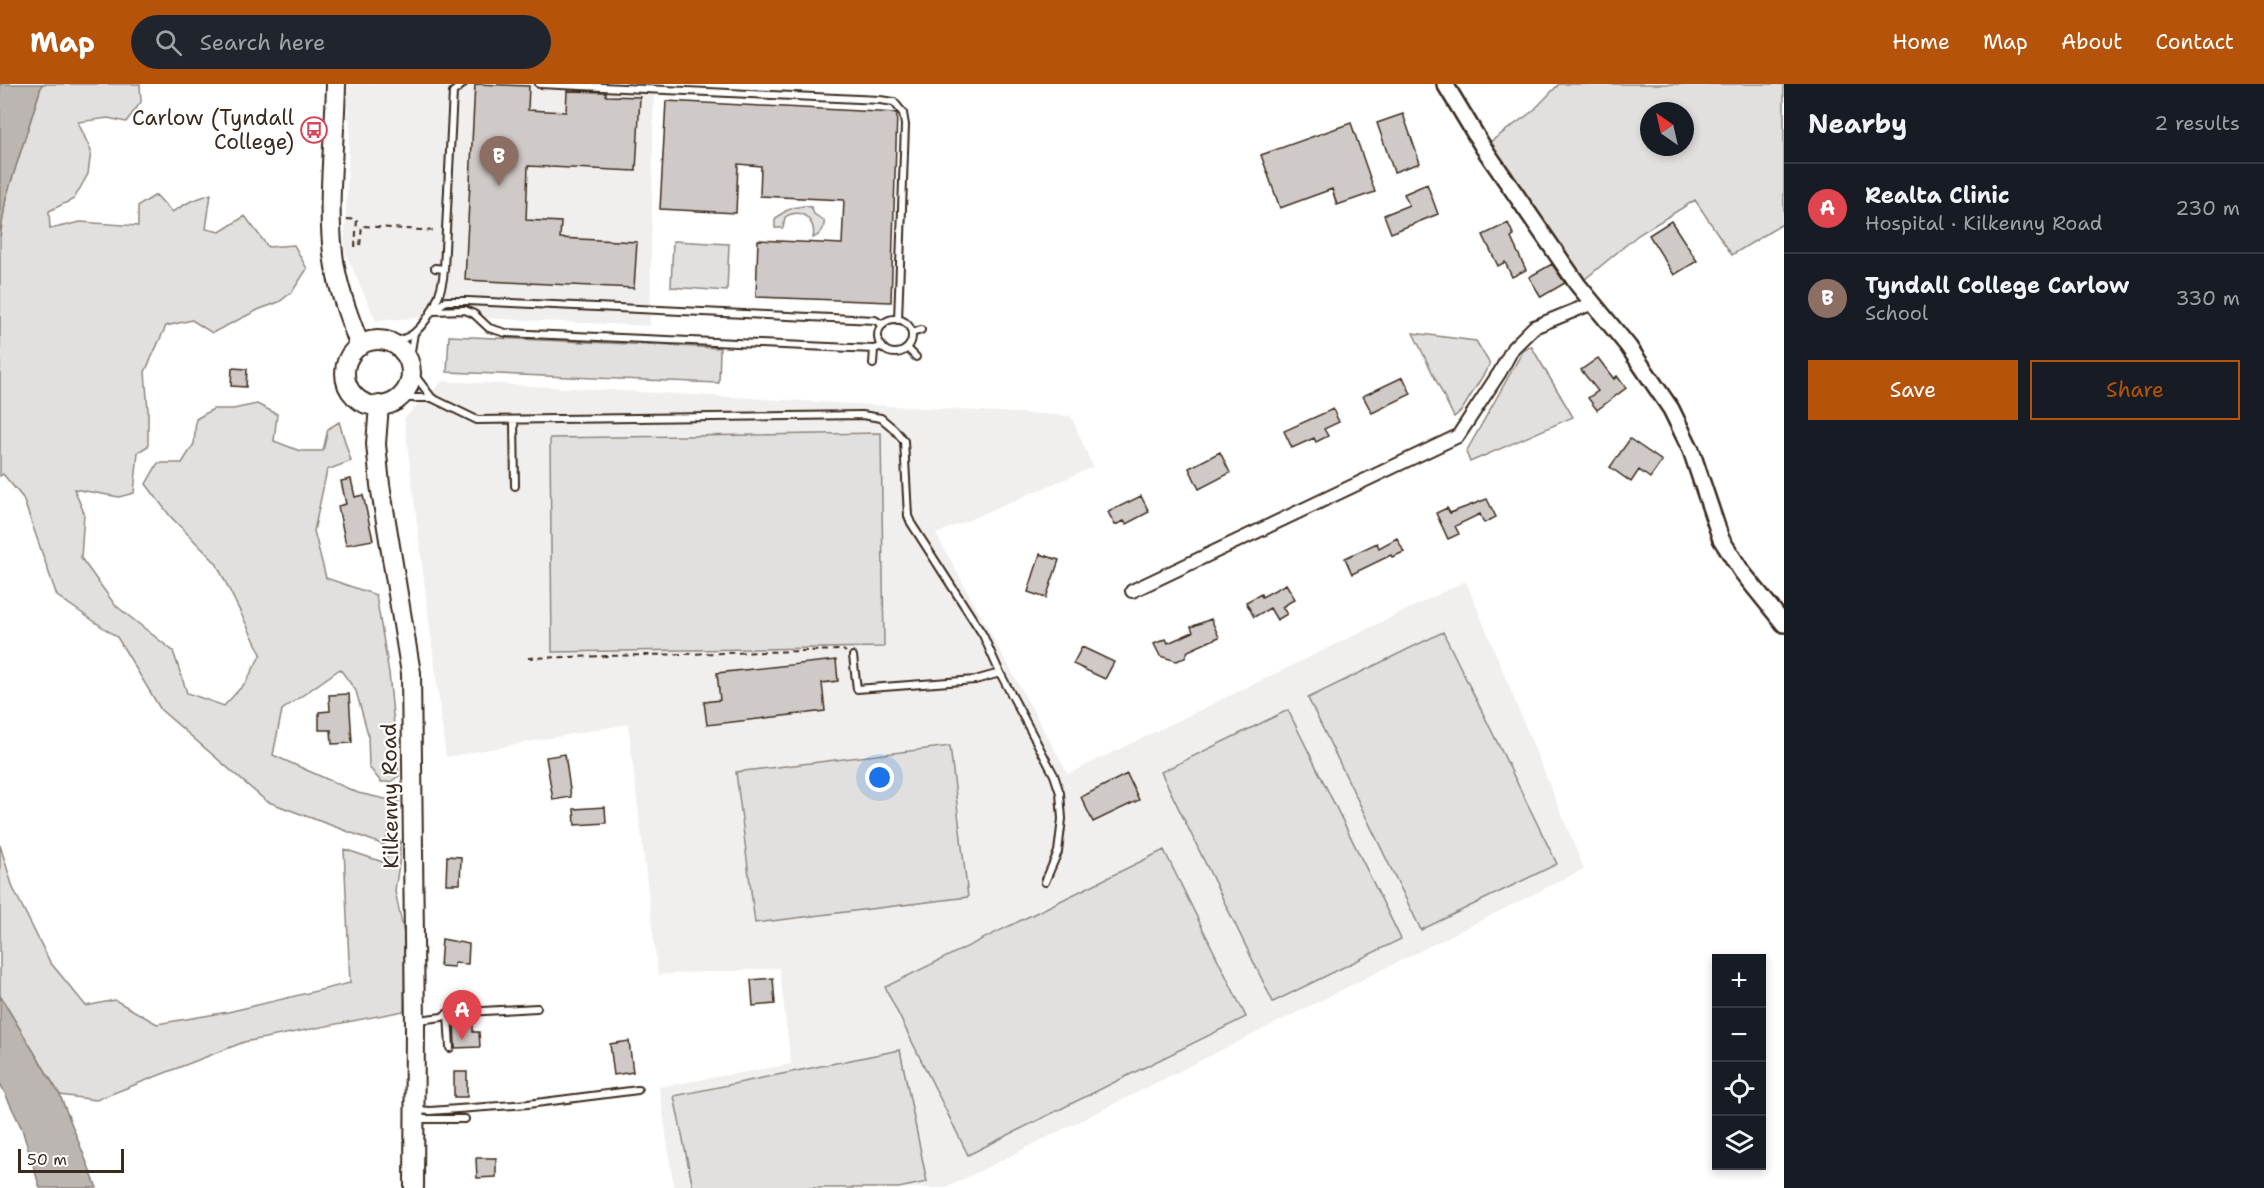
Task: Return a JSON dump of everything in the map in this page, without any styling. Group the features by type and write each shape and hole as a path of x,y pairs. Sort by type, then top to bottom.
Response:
{"main road":[{"path":"336,84 332,180 335,266 344,302 360,346"},
{"path":"379,340 392,344 402,351 410,366 408,384 398,398 379,405 361,401 351,392 346,380 348,360 360,346 379,340"},
{"name":"Kilkenny Road","path":"379,405 376,444 380,485 411,674 415,1021 414,1188"}],"street":[{"path":"1445,84 1483,147 1578,285 1628,346 1671,409 1691,450 1721,539 1742,572 1784,624"},
{"path":"1132,591 1458,436 1513,348 1534,327 1593,303"}],"lane":[{"path":"432,311 443,285 453,92 463,84"},
{"path":"539,84 894,102 903,113 905,125 897,320"},
{"path":"435,268 444,269"},
{"path":"392,344 414,333 432,311 446,301 875,320 883,325"},
{"path":"432,311 465,310 474,314 489,328 506,333 873,350 882,346"},
{"path":"892,320 907,324 912,333 907,348 903,351 891,352 882,346 878,335 883,325 892,320"},
{"path":"912,333 921,330"},
{"path":"414,333 410,366 432,398"},
{"path":"907,348 916,357"},
{"path":"873,350 873,364"},
{"path":"398,398 432,398 477,420 862,415 880,418 904,441 908,516 915,531 983,635 1000,673 1054,775 1060,793 1062,819 1058,852 1045,882"},
{"path":"514,421 515,486"},
{"path":"852,656 857,689 975,680 1000,673"},
{"path":"415,1021 442,1017 448,1013 537,1008"},
{"path":"448,1013 450,1048"},
{"path":"414,1114 528,1104 638,1090"},
{"path":"414,1114 465,1119"}],"path":[{"path":"332,218 357,219 355,246 360,246 362,226 446,232"},
{"path":"528,658 843,650 852,656"}],"shaded area":[{"path":"0,84 42,84 6,198 0,237"},
{"path":"42,84 140,84 141,102 126,122 108,118 78,122 91,151 88,174 74,199 49,211 50,229 80,222 138,226 138,206 156,195 172,212 191,201 211,194 206,229 220,232 245,216 268,247 294,245 307,269 292,292 279,302 212,333 192,320 166,326 145,372 148,446 138,452 134,493 119,497 74,489 84,513 81,558 115,605 173,651 187,693 224,706 246,682 261,654 216,563 170,516 146,484 158,463 182,463 194,444 196,419 213,409 233,409 257,404 277,414 274,441 300,451 323,451 328,429 339,422 351,461 327,470 314,531 326,578 376,595 389,673 399,776 390,782 381,782 369,767 368,734 356,691 340,669 282,710 273,755 358,793 399,802 384,845 266,801 161,710 117,637 57,596 23,498 3,474 0,476 0,237 6,198"},
{"path":"348,84 654,84 650,326 440,316 376,321 344,250 350,120 347,118"},
{"path":"1559,84 1784,84 1784,223 1732,255 1695,200 1638,235 1578,285 1483,147 1533,111"},
{"path":"811,207 814,214 824,221 823,229 818,235 813,238 813,226 810,221 797,213 785,217 783,228 775,228 775,220 781,214 792,208"},
{"path":"673,241 729,244 727,291 671,287"},
{"path":"1413,333 1476,341 1490,364 1462,410 1454,417"},
{"path":"449,336 720,348 719,383 447,372"},
{"path":"1531,346 1573,417 1470,462 1466,452 1523,351"},
{"path":"443,381 1071,416 1093,467 936,534 1068,774 1466,581 1584,869 946,1188 674,1188 659,1087 791,1064 779,968 658,975 628,724 446,757 404,418"},
{"path":"881,433 884,647 552,652 550,438"},
{"path":"1443,632 1557,864 1421,930 1308,698"},
{"path":"1288,710 1401,939 1273,1002 1161,772"},
{"path":"950,746 968,897 755,923 736,772"},
{"path":"400,841 395,891 405,938 404,1011 244,1042 96,1100 60,1095 0,996 0,845 13,888 50,962 86,1006 115,1000 157,1024 228,1012 350,983 344,849 383,862"},
{"path":"1164,850 1246,1017 968,1155 885,987"},
{"path":"0,996 60,1095 97,1188 40,1188 22,1129 0,1083"},
{"path":"900,1050 927,1182 899,1188 693,1188 674,1096"}],"building":[{"path":"475,84 529,86 528,110 566,112 567,91 606,92 606,96 640,97 636,171 528,166 526,220 561,222 560,238 637,242 634,288 465,280"},
{"path":"666,101 897,113 891,302 756,297 758,240 842,244 844,200 760,196 761,166 738,164 736,213 660,209"},
{"path":"1403,114 1420,163 1394,172 1377,123"},
{"path":"1351,123 1375,192 1337,205 1332,189 1280,208 1261,155"},
{"path":"1427,184 1438,214 1391,233 1384,215 1409,205 1404,194"},
{"path":"1671,221 1697,261 1674,275 1649,235"},
{"path":"1508,223 1514,236 1511,238 1526,270 1512,277 1505,262 1498,266 1483,235"},
{"path":"1552,264 1565,283 1541,297 1529,277"},
{"path":"1598,358 1614,379 1617,376 1626,388 1597,410 1588,398 1598,391 1581,370"},
{"path":"232,368 247,369 246,387 231,386"},
{"path":"1403,377 1411,394 1372,413 1363,396"},
{"path":"1333,409 1339,422 1324,429 1328,436 1316,442 1314,438 1292,448 1284,431"},
{"path":"1630,439 1662,461 1650,478 1639,470 1631,482 1610,467"},
{"path":"1220,452 1230,473 1199,489 1189,468"},
{"path":"351,479 355,497 363,495 373,540 346,545 338,506 346,504 341,481"},
{"path":"1141,496 1149,512 1126,524 1124,521 1115,525 1108,512"},
{"path":"1487,499 1496,517 1484,523 1480,514 1455,526 1459,534 1448,539 1436,513 1447,508 1450,513"},
{"path":"1397,538 1404,552 1392,557 1391,555 1352,574 1345,558 1377,543 1379,548"},
{"path":"1040,554 1059,560 1046,598 1028,592"},
{"path":"1286,584 1295,599 1282,607 1287,614 1277,620 1270,608 1254,617 1246,602 1261,594 1262,597"},
{"path":"1211,619 1219,637 1188,651 1185,658 1176,661 1160,656 1154,644 1166,639 1168,643 1193,632 1191,627"},
{"path":"1082,647 1114,662 1105,679 1073,664"},
{"path":"836,660 838,681 822,683 825,711 707,725 704,702 720,700 717,673"},
{"path":"349,694 352,743 332,744 331,730 319,730 319,712 330,711 329,695"},
{"path":"565,754 571,797 553,800 546,757"},
{"path":"1127,774 1139,800 1093,822 1081,797"},
{"path":"605,807 606,823 575,825 574,809"},
{"path":"447,856 461,857 460,884 446,884"},
{"path":"442,939 469,944 468,964 454,963 454,967 440,966"},
{"path":"773,978 775,1004 753,1006 751,980"},
{"path":"473,1017 473,1032 479,1032 480,1047 455,1048 454,1018"},
{"path":"629,1041 633,1072 614,1075 610,1044"},
{"path":"454,1072 467,1072 467,1097 454,1097"},
{"path":"476,1158 496,1158 496,1177 477,1178"}],"place":[{"name":"Carlow (Tyndall College)","path":"314,130"},
{"name":"Tyndall College Carlow","path":"499,186"},
{"name":"Realta Clinic","path":"462,1040"}]}
